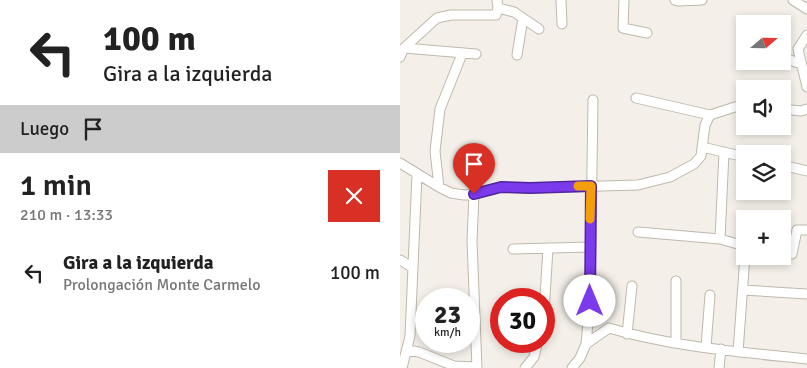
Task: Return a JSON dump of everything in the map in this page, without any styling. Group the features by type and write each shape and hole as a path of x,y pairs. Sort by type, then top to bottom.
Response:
{"street":[{"path":"561,0 562,24"},
{"path":"624,0 623,28 647,33"},
{"path":"675,0 702,0"},
{"path":"793,0 805,5"},
{"path":"402,53 437,18 452,15 497,8 514,12 540,29"},
{"path":"517,55 523,18"},
{"path":"807,35 798,49 807,87"},
{"path":"402,53 476,54"},
{"path":"439,187 436,151 440,109 462,54"},
{"path":"791,61 801,64"},
{"path":"636,98 710,115 736,107"},
{"path":"572,368 580,358 586,344 590,301 593,100"},
{"path":"791,110 801,111 807,109"},
{"path":"400,162 439,187 451,193 464,195 501,187 638,185 670,177 694,164 701,156 705,125 710,115"},
{"path":"702,147 736,155"},
{"path":"720,239 724,152"},
{"path":"791,167 807,171"},
{"path":"402,368 410,336 417,174"},
{"path":"407,350 419,352 454,366 477,367 472,241 474,194"},
{"path":"791,254 797,230 807,230"},
{"path":"638,232 720,239 736,243"},
{"path":"513,249 590,247"},
{"path":"546,288 548,248"},
{"path":"400,260 412,267"},
{"path":"738,352 744,265"},
{"path":"676,281 676,342"},
{"path":"627,334 632,286"},
{"path":"743,290 807,294"},
{"path":"706,347 710,295"},
{"path":"586,344 609,328 627,334 706,347 807,359"},
{"path":"719,368 721,349"},
{"path":"525,368 535,353"}],"slow traffic":[{"path":"578,186 591,186 590,219"}],"route":[{"path":"474,194 501,187 591,186 590,301"}]}
